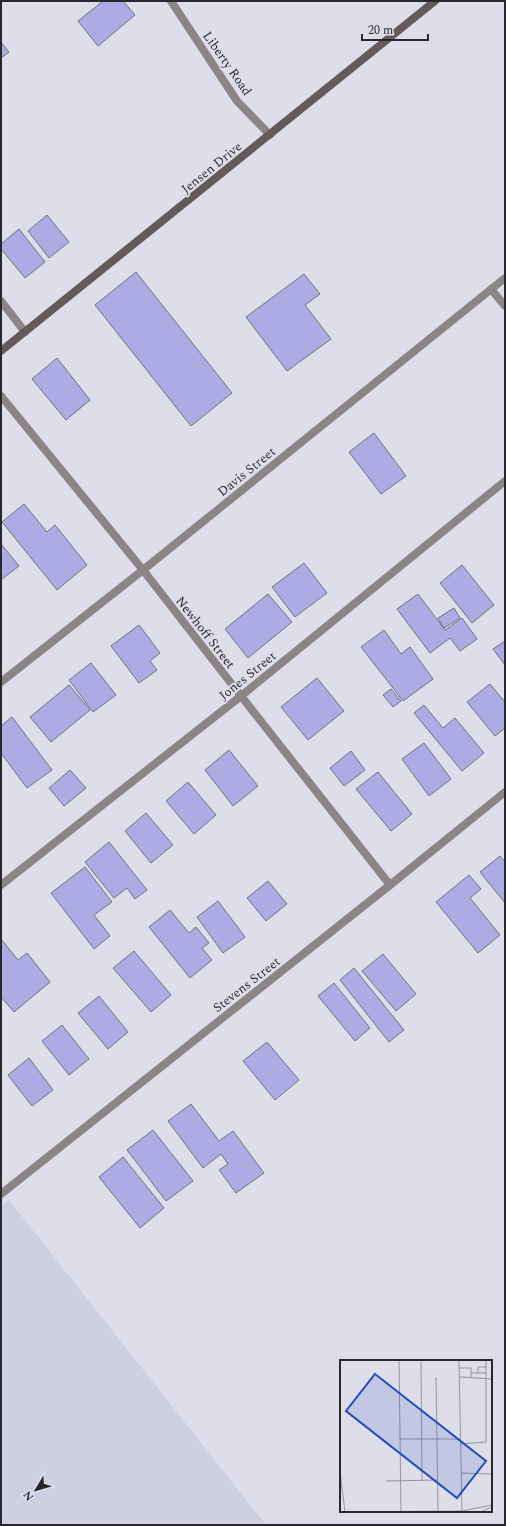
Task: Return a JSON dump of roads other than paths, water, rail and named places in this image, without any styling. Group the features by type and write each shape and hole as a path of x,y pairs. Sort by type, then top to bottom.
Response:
{"main road":[{"name":"Jensen Drive","path":"1,351 435,1"}],"street":[{"name":"Liberty Road","path":"171,1 237,101 270,135"},
{"name":"Davis Street","path":"1,682 143,570 505,278"},
{"path":"492,289 505,306"},
{"path":"1,301 25,332"},
{"name":"Newhoff Street","path":"1,396 143,570 390,886"},
{"name":"Jones Street","path":"1,885 240,696 505,481"},
{"name":"Stevens Street","path":"1,1194 390,886 505,792"}]}
